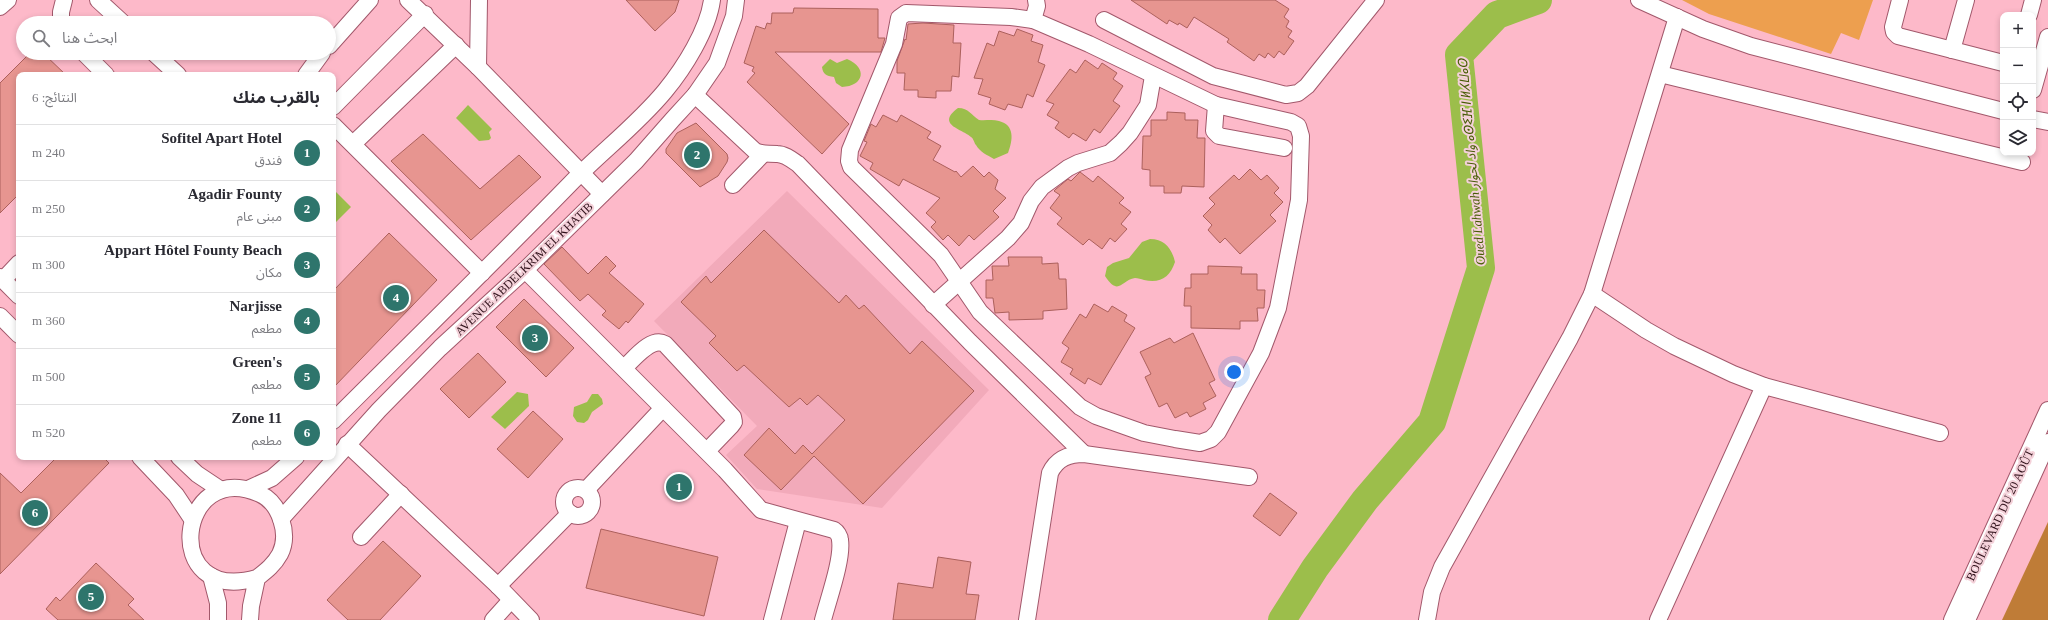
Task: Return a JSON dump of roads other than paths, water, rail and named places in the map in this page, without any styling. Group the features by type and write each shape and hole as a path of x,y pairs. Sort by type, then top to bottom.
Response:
{"street":[{"path":"0,7 8,0"},
{"path":"61,16 64,0"},
{"path":"98,0 115,16"},
{"path":"336,38 370,0"},
{"path":"408,0 425,14 602,194"},
{"path":"478,67 479,0"},
{"path":"336,419 582,172 639,119 665,90 695,44 706,22 712,0"},
{"name":"AVENUE ABDELKRIM EL KHATIB","path":"336,456 440,348 525,270 636,161 695,95 717,63 734,16 736,0"},
{"path":"1033,20 1036,0"},
{"path":"1104,20 1213,76 1280,94 1292,95 1306,86 1376,0"},
{"path":"1638,0 1731,38 1789,57 2000,110"},
{"path":"1900,0 1893,27 1895,34 2000,62"},
{"path":"1952,50 1966,0"},
{"path":"2030,12 2033,0"},
{"path":"336,104 425,14"},
{"path":"903,14 1011,17 1033,20 1084,42 1153,76 1216,105 1295,123 1301,130 1299,200 1278,308 1261,353 1218,432 1210,439 1200,443 1144,433 1087,411 1074,402 985,317 971,301 941,255 851,167 849,161 850,150 894,44 898,20 903,14"},
{"path":"1426,620 1432,592 1442,568 1570,338 1592,294 1677,17"},
{"path":"2036,86 2043,75 2048,37"},
{"path":"353,144 456,45"},
{"path":"91,60 103,72"},
{"path":"162,60 175,72"},
{"path":"308,72 317,60"},
{"path":"1660,74 2022,162"},
{"path":"933,304 960,282 1016,230 1027,212 1031,201 1042,187 1068,168 1078,163 1110,153 1121,143 1130,133 1148,105 1153,76"},
{"path":"695,95 755,151 763,154 778,154 786,156 798,164 933,304 1084,454"},
{"path":"1216,105 1214,131 1219,136 1284,148"},
{"path":"2036,120 2048,122"},
{"path":"336,128 482,273"},
{"path":"733,185 763,154"},
{"path":"16,266 1,279 16,293"},
{"path":"525,270 706,451 761,510 834,530 840,540 837,564 823,620"},
{"path":"1592,294 1646,330 1674,346 1704,361 1764,386 1940,433"},
{"path":"0,316 16,332"},
{"path":"624,368 651,344 658,341 665,344 733,416 734,422 731,426 706,451"},
{"path":"1658,620 1764,386"},
{"path":"498,586 570,513 564,505 566,495 574,488 586,490 663,408"},
{"name":"BOULEVARD DU 20 AOÛT","path":"1952,620 2048,410"},
{"name":"BOULEVARD DU 20 AOÛT","path":"1967,620 2048,442"},
{"path":"347,444 498,586 530,620"},
{"path":"1026,620 1050,473 1058,460 1065,456 1084,454 1249,477"},
{"path":"143,460 176,495 192,519"},
{"path":"182,460 197,474 221,490"},
{"path":"248,489 272,478 293,460"},
{"name":"AVENUE ABDELKRIM EL KHATIB","path":"281,519 333,460"},
{"path":"233,488 248,489 262,496 274,506 281,519 284,536 280,553 271,568 257,578 242,582 226,582 211,576 199,565 192,551 189,536 192,519 204,500 221,490 233,488"},
{"path":"360,537 401,494"},
{"path":"772,620 798,521"},
{"path":"211,576 218,603 218,620"},
{"path":"250,620 251,606 257,578"},
{"path":"493,620 511,600"}],"waterway":[{"name":"Oued Lahwah واد لحوار ⴰⵙⵉⴼ ⵏ ⵍⵃⵡⴰⵔ","path":"1282,620 1315,568 1365,500 1432,422 1481,268 1459,55 1497,15 1538,0"}],"place":[{"name":"Agadir Founty","path":"697,155"},
{"name":"Narjisse","path":"396,298"},
{"name":"Appart Hôtel Founty Beach","path":"535,338"},
{"name":"Sofitel Apart Hotel","path":"679,487"},
{"name":"Zone 11","path":"35,513"},
{"name":"Green's","path":"91,597"}]}
